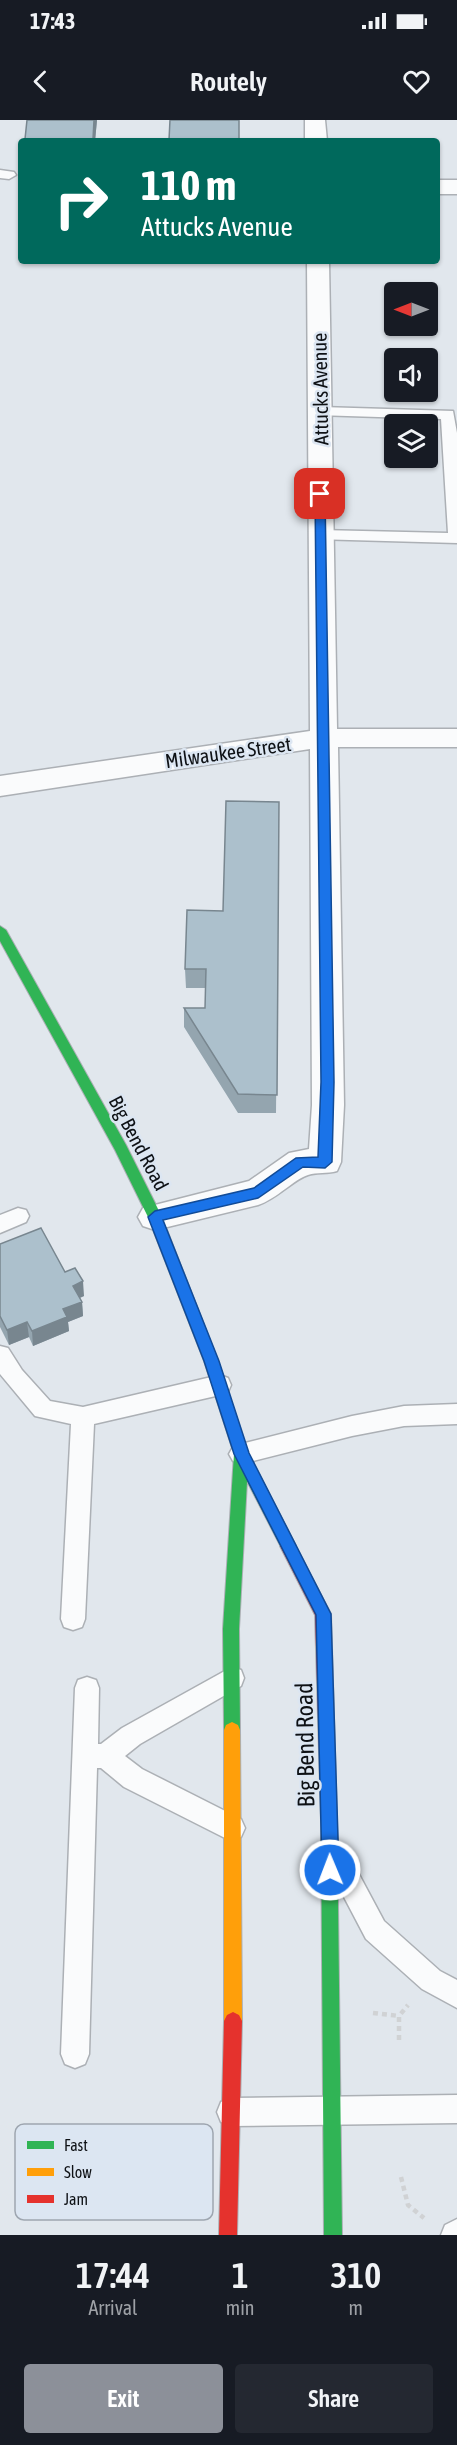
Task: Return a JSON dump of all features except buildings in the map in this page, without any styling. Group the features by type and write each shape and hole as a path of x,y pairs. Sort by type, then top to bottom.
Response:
{"main road":[{"name":"Big Bend Road","path":"0,930 121,1149 155,1217 220,1385 241,1454 323,1614 330,1846 333,2235"},
{"name":"Big Bend Road","path":"228,2235 234,1965 231,1629 241,1454"}],"street":[{"path":"315,120 316,138"},
{"path":"440,187 457,187"},
{"name":"Attucks Avenue","path":"155,1217 258,1192 301,1162 325,1162 328,1093 318,264"},
{"name":"Milwaukee Street","path":"0,786 324,738 457,738"}],"lane":[{"path":"320,535 456,538 448,414 321,412"},
{"path":"0,1355 14,1377 43,1409 83,1418 220,1385"},
{"path":"241,1454 393,1418 457,1414"},
{"path":"73,1619 83,1418"},
{"path":"95,1756 232,1678"},
{"path":"75,2054 95,1756 87,1688"},
{"path":"95,1756 232,1828"},
{"path":"330,1846 375,1930 431,1980 457,1995"},
{"path":"231,2112 457,2109"}],"path":[{"path":"399,2040 399,2016 410,2003"},
{"path":"369,2013 399,2016"},
{"path":"401,2177 408,2205 448,2231"}],"traffic: fast":[{"path":"0,930 121,1149 155,1217 211,1361 241,1454 288,1546"},
{"path":"232,1730 231,1629 241,1454"},
{"path":"329,1820 333,2235"}],"traffic: slow":[{"path":"232,1730 233,2021"}],"traffic: jam":[{"path":"288,1546 323,1614 329,1820"},
{"path":"228,2235 233,2021"}],"route":[{"path":"320,494 328,1105 325,1162 301,1162 258,1192 155,1217 212,1361 241,1454 323,1614 326,1644 330,1870"}]}
